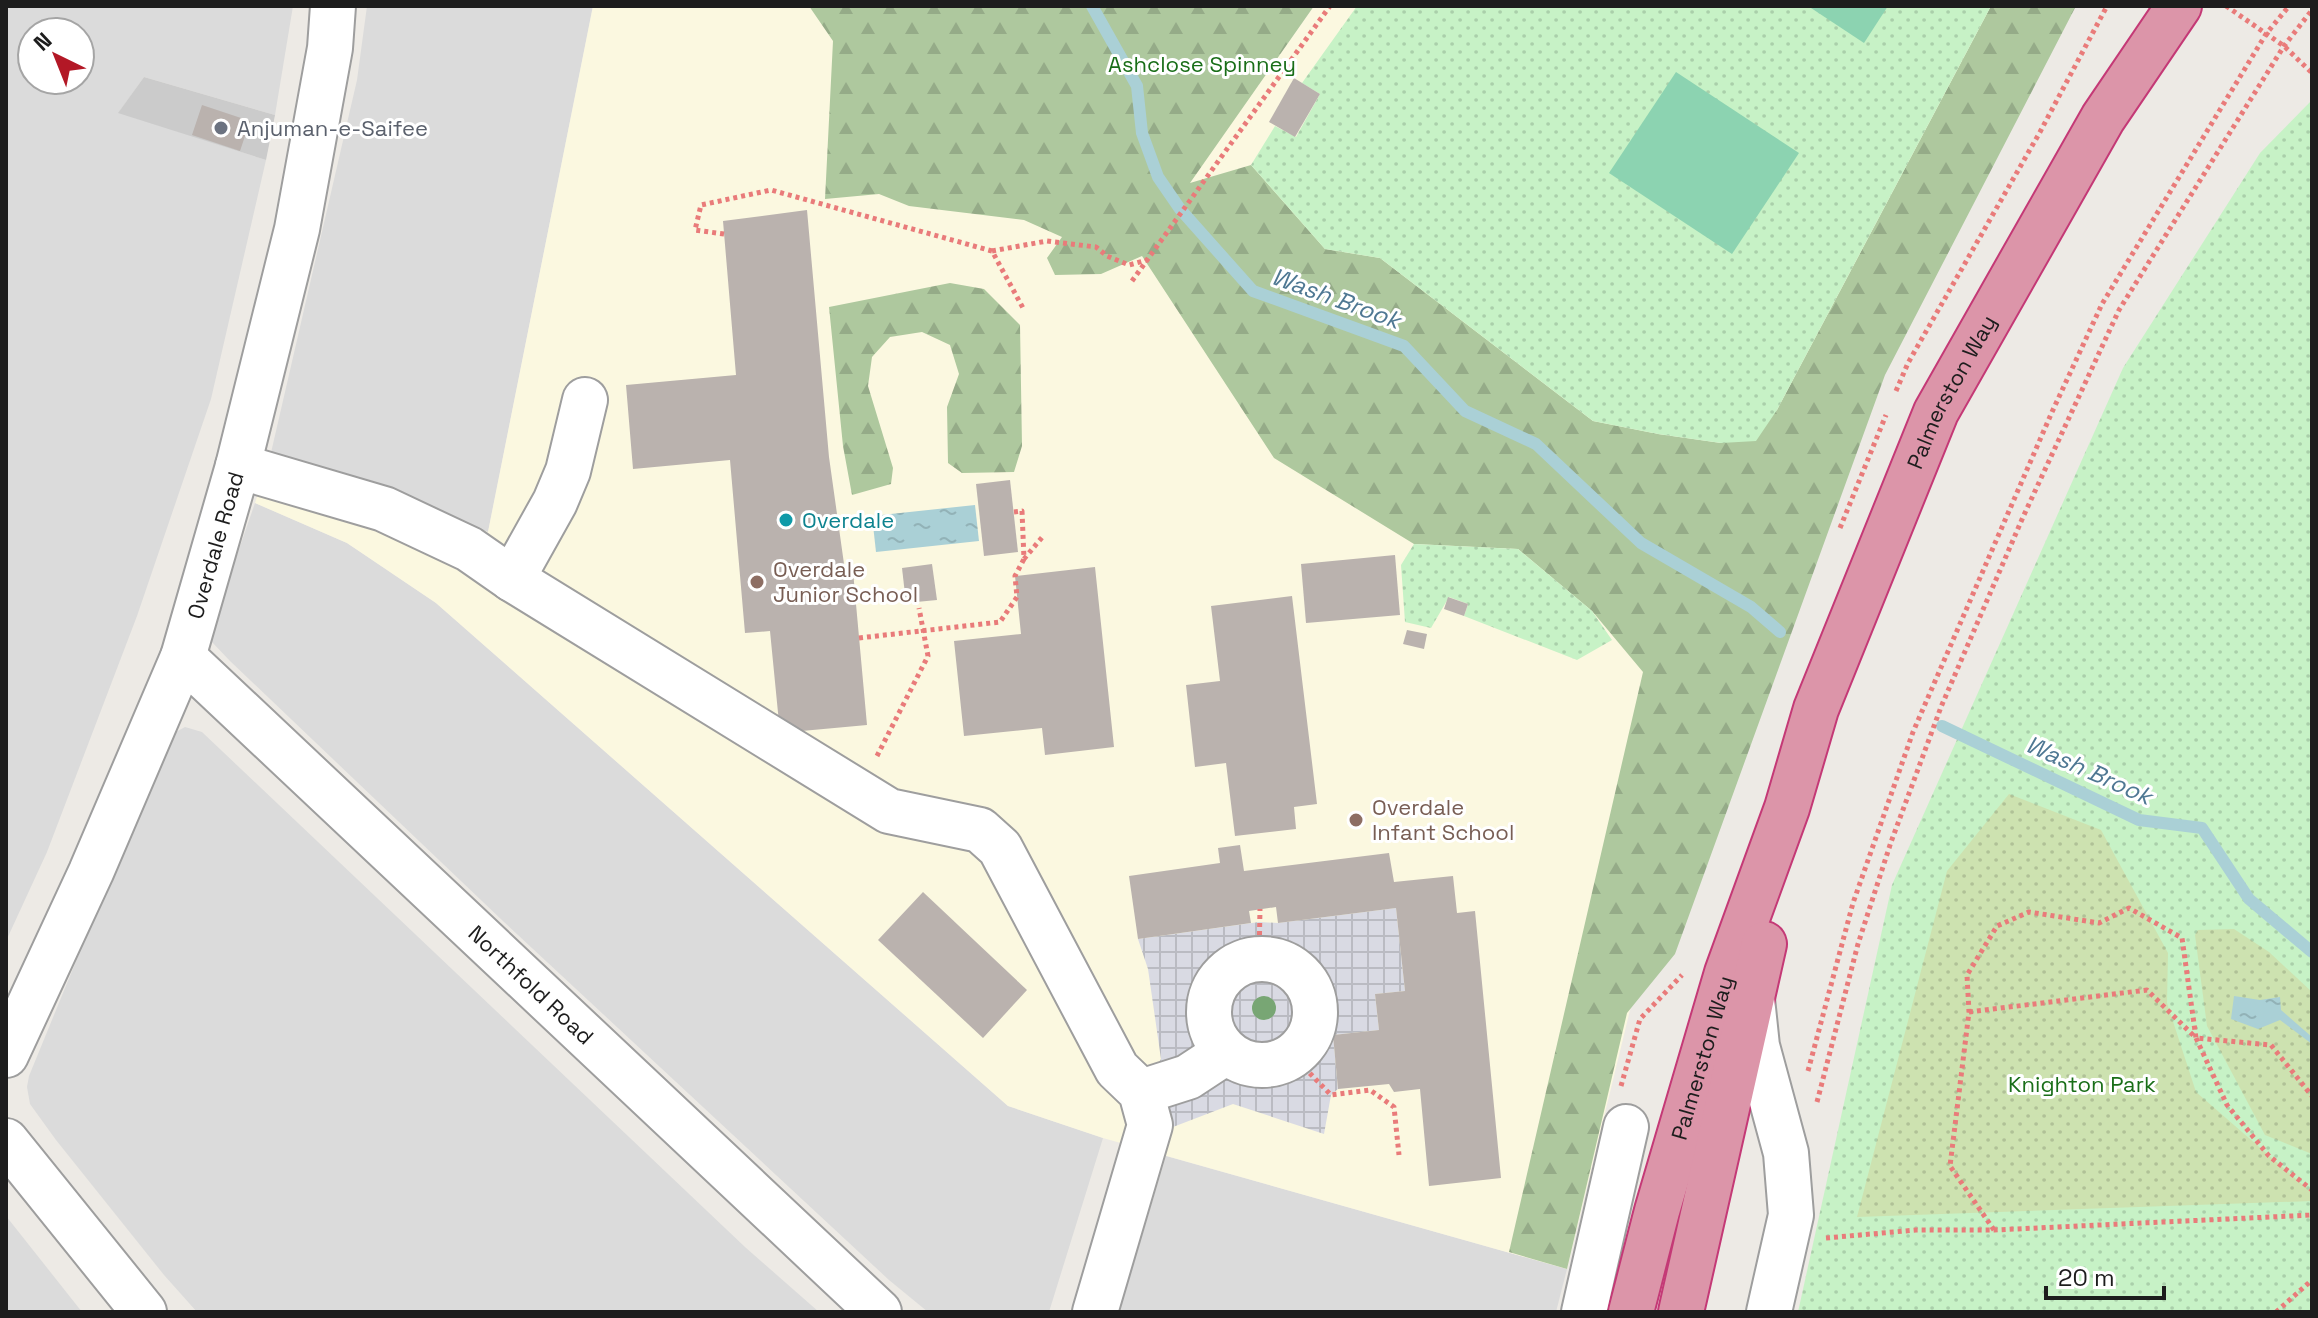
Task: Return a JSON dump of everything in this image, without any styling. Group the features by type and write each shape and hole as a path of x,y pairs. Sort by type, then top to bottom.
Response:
{"highway":[{"name":"Palmerston Way","path":"1631,1312 1657,1211 1727,973 1787,808 1823,692 1936,412 2103,118 2179,6"},
{"name":"Palmerston Way","path":"1681,1312 1759,971 1787,808"}],"street":[{"name":"Overdale Road","path":"6,1055 91,872 183,657 238,466 297,229 330,48 333,6"},
{"path":"512,579 560,492 585,400"},
{"path":"238,466 384,509 469,549 512,579 889,811 980,830 1000,848 1117,1069 1145,1109"},
{"name":"Northfold Road","path":"183,657 879,1312"},
{"path":"1259,959 1276,960 1292,967 1313,994 1316,1011 1313,1028 1305,1044 1293,1056 1276,1063 1259,1065 1241,1061 1226,1052 1215,1037 1209,1003 1226,972 1241,963 1259,959"},
{"path":"1752,997 1757,1046 1786,1153 1791,1215 1769,1312"},
{"path":"1095,1312 1145,1109 1226,1052"},
{"path":"1584,1312 1626,1127"},
{"path":"6,1141 144,1312"}],"path":[{"path":"1132,281 1330,6"},
{"path":"2226,6 2284,46 2312,73"},
{"path":"1806,1080 1853,903 1913,732 2052,412 2102,304 2266,34 2289,6"},
{"path":"1814,1114 1858,944 1891,842 1941,707 2023,517 2119,310 2284,46 2312,10"},
{"path":"724,234 695,230 701,205 771,190 992,251 1047,241 1096,247 1107,256 1129,265 1147,260"},
{"path":"992,251 1023,308"},
{"path":"1014,512 1022,511 1024,559"},
{"path":"859,638 1000,622 1017,597 1015,576 1024,559 1044,535"},
{"path":"858,793 928,656 919,608"},
{"path":"1994,1230 1950,1166 1969,1012 1967,975 1997,926 2029,912 2099,923 2129,908 2182,938 2196,1038 2227,1105 2269,1156 2312,1190"},
{"path":"1259,959 1260,909"},
{"path":"1626,1127 1619,1091 1640,1019 1681,975 1687,960"},
{"path":"1969,1012 2147,990 2196,1038 2271,1045 2312,1096"},
{"path":"1293,1056 1331,1095 1370,1090 1394,1107 1399,1155"},
{"path":"1785,1241 1916,1230 1994,1230 2312,1215"},
{"path":"2276,1312 2312,1280"}],"shaded area":[{"path":"6,6 293,6 275,115 144,77 119,112 266,160 211,399 137,616 47,852 6,941"},
{"path":"367,6 593,6 488,532 270,457 357,80"},
{"name":"Overdale Junior School","path":"593,6 971,6 1189,183 1314,6 2071,6 1819,469 1640,969 1567,1269 1103,1138 1008,1106 436,603 347,543 255,503 270,457 488,532"},
{"path":"144,77 275,115 266,160 118,113"},
{"path":"255,503 347,543 436,603 1008,1106 1103,1138 1049,1312 928,1312 889,1280 504,922 230,661 211,641 212,627"},
{"path":"185,727 202,732 745,1247 819,1312 197,1312 56,1140 30,1104 27,1087 165,744 174,733"},
{"path":"1396,908 1405,991 1375,994 1379,1030 1333,1035 1338,1089 1331,1095 1324,1134 1233,1104 1173,1127 1150,1125 1141,1092 1161,1059 1148,969 1138,939 1259,922 1278,923"},
{"path":"1166,1156 1567,1269 1556,1312 1119,1312"},
{"path":"6,1216 82,1312 6,1312"}],"green space":[{"name":"Ashclose Spinney","path":"809,6 1314,6 1190,183 1251,165 1325,249 1380,258 1593,421 1721,443 1777,410 1991,6 2076,6 1885,375 1675,954 1627,1013 1567,1269 1509,1252 1643,672 1592,611 1518,549 1414,544 1274,458 1142,256 1101,274 1055,275 1047,258 1062,237 1024,220 909,206 879,194 825,199 833,41"},
{"path":"1357,6 1991,6 1777,410 1756,441 1721,443 1593,421 1380,258 1325,249 1251,165 1275,126 1296,137 1320,94 1302,83"},
{"path":"1808,6 1888,6 1864,43"},
{"path":"1676,72 1799,153 1732,254 1609,173"},
{"name":"Knighton Park","path":"2312,100 2312,1312 1798,1312 1892,885 2123,368 2260,153"},
{"path":"950,283 984,289 1020,325 1022,446 1014,472 962,473 948,463 947,407 959,374 950,345 922,332 890,337 872,357 868,386 893,468 891,484 852,495 843,446 829,307"},
{"path":"1414,544 1518,549 1592,611 1612,640 1577,660 1464,616 1468,604 1449,597 1431,628 1405,622 1401,565"},
{"path":"2009,794 2101,830 2168,953 2167,1003 2196,1092 2312,1193 2312,1201 1857,1217 1947,871"},
{"path":"2234,929 2269,952 2312,992 2312,1154 2265,1135 2207,1026 2195,935 2198,930"}],"water":[{"path":"975,505 979,541 876,552 872,516"},
{"path":"2234,996 2260,1000 2280,997 2281,1010 2312,1037 2312,1044 2280,1020 2258,1029 2231,1019"}],"building":[{"path":"1294,78 1320,94 1295,137 1269,122"},
{"name":"Anjuman-e-Saifee","path":"202,105 250,121 240,151 192,135"},
{"name":"Overdale","path":"807,210 829,457 845,571 853,571 867,725 780,733 770,631 745,633 730,460 633,469 626,385 736,375 723,221"},
{"path":"1010,480 1018,552 984,556 976,484"},
{"path":"1395,555 1400,615 1306,623 1301,564"},
{"path":"932,564 937,600 906,603 902,568"},
{"path":"1095,567 1114,747 1045,755 1042,728 964,736 954,641 1021,634 1015,576"},
{"path":"1292,596 1317,804 1294,807 1296,829 1235,836 1226,763 1195,767 1186,685 1220,681 1211,606"},
{"path":"1448,597 1468,604 1464,616 1444,609"},
{"path":"1407,630 1427,634 1424,649 1403,644"},
{"path":"1240,845 1244,871 1389,853 1394,882 1453,876 1457,913 1475,911 1501,1178 1429,1186 1420,1089 1394,1092 1389,1084 1338,1089 1333,1035 1379,1030 1375,994 1405,991 1396,908 1278,923 1276,907 1249,911 1251,923 1138,939 1129,876 1220,863 1218,848"},
{"path":"923,892 1027,990 983,1038 878,940"}],"waterway":[{"name":"Wash Brook","path":"1092,6 1137,86 1142,133 1158,177 1180,209 1253,291 1404,346 1465,411 1536,444 1641,543 1751,607 1780,632"},
{"name":"Wash Brook","path":"1942,726 2139,820 2202,828 2249,899 2312,952"}],"place":[{"name":"Anjuman-e-Saifee","path":"221,128"},
{"name":"Overdale","path":"786,520"},
{"name":"Overdale Junior School","path":"757,582"},
{"name":"Overdale Infant School","path":"1356,820"}]}
